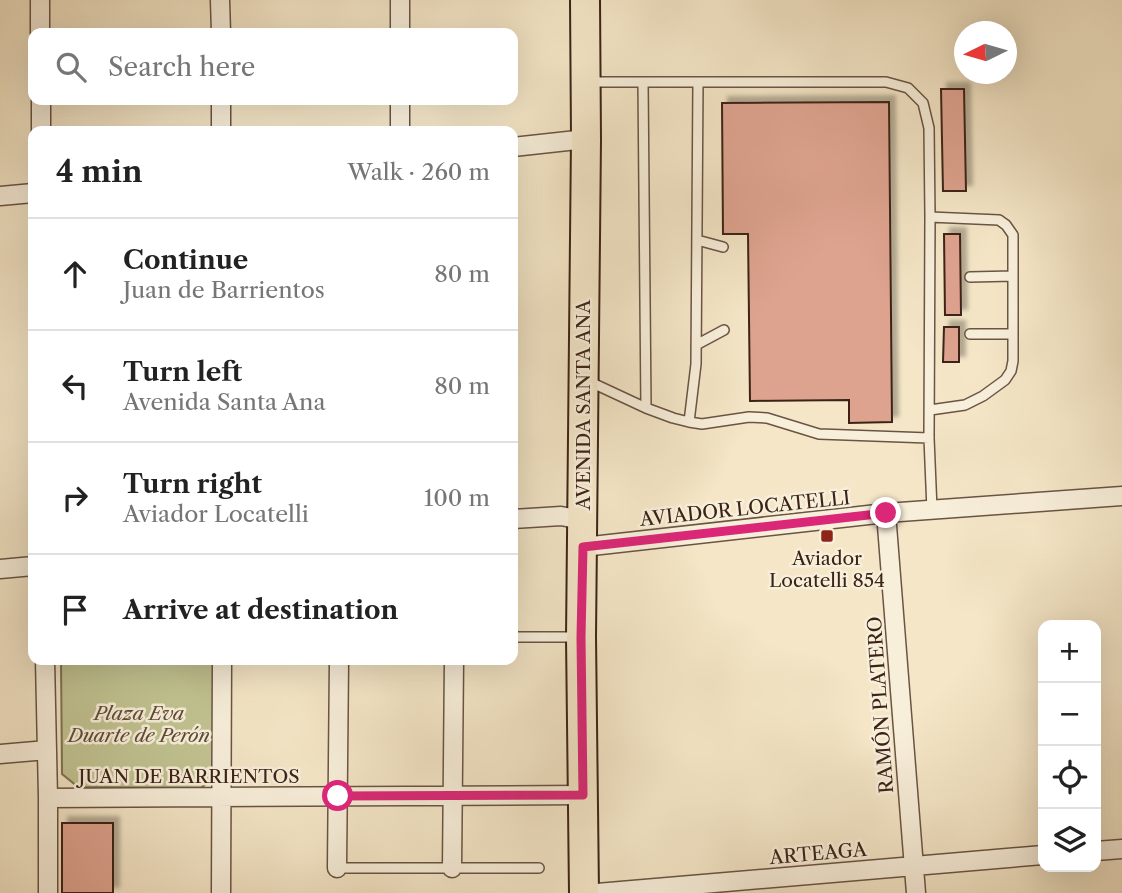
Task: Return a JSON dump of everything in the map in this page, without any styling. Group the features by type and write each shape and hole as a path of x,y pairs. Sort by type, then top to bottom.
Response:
{"main road":[{"name":"AVENIDA SANTA ANA","path":"584,893 581,637 585,0"}],"street":[{"path":"40,0 40,28"},
{"path":"220,0 220,28"},
{"path":"400,0 400,28"},
{"path":"41,105 41,126"},
{"path":"221,105 221,126"},
{"path":"400,105 400,126"},
{"path":"518,146 586,139"},
{"path":"0,197 28,194"},
{"name":"AVIADOR LOCATELLI","path":"518,519 561,516 583,533 1122,496"},
{"name":"RAMÓN PLATERO","path":"886,513 916,893"},
{"path":"0,569 28,566"},
{"path":"45,665 48,893"},
{"path":"221,893 222,665"},
{"path":"337,868 339,665"},
{"path":"452,868 454,665"},
{"path":"0,754 47,750"},
{"name":"JUAN DE BARRIENTOS","path":"48,798 583,795"},
{"path":"1101,851 1122,849"},
{"name":"ARTEAGA","path":"597,893 1038,855"}],"lane":[{"path":"586,82 886,82 908,88 923,103 929,128 929,438 932,510"},
{"path":"643,82 646,408"},
{"path":"689,422 696,364 698,82"},
{"path":"930,217 999,219 1013,235 1011,371 1005,380 965,405 930,410"},
{"path":"697,240 723,247"},
{"path":"970,277 1013,276"},
{"path":"696,345 724,330"},
{"path":"970,334 1013,334"},
{"path":"583,379 646,408 689,422 702,424 749,417 767,418 819,434 929,438"},
{"path":"518,637 581,637"},
{"path":"337,868 539,868"}],"green space":[{"name":"Plaza Eva Duarte de Perón","path":"61,665 217,665 215,777 201,788 78,787 62,774"}],"building":[{"path":"941,89 964,89 966,191 943,191"},
{"path":"889,102 892,422 849,423 849,400 750,401 748,234 723,234 722,103"},
{"path":"944,234 960,234 961,315 945,315"},
{"path":"944,327 959,327 959,362 943,362"},
{"path":"62,823 113,823 113,893 62,893"}],"place":[{"name":"Aviador Locatelli 854","path":"827,536"}],"route":[{"path":"338,796 583,795 583,547 886,513"}]}
